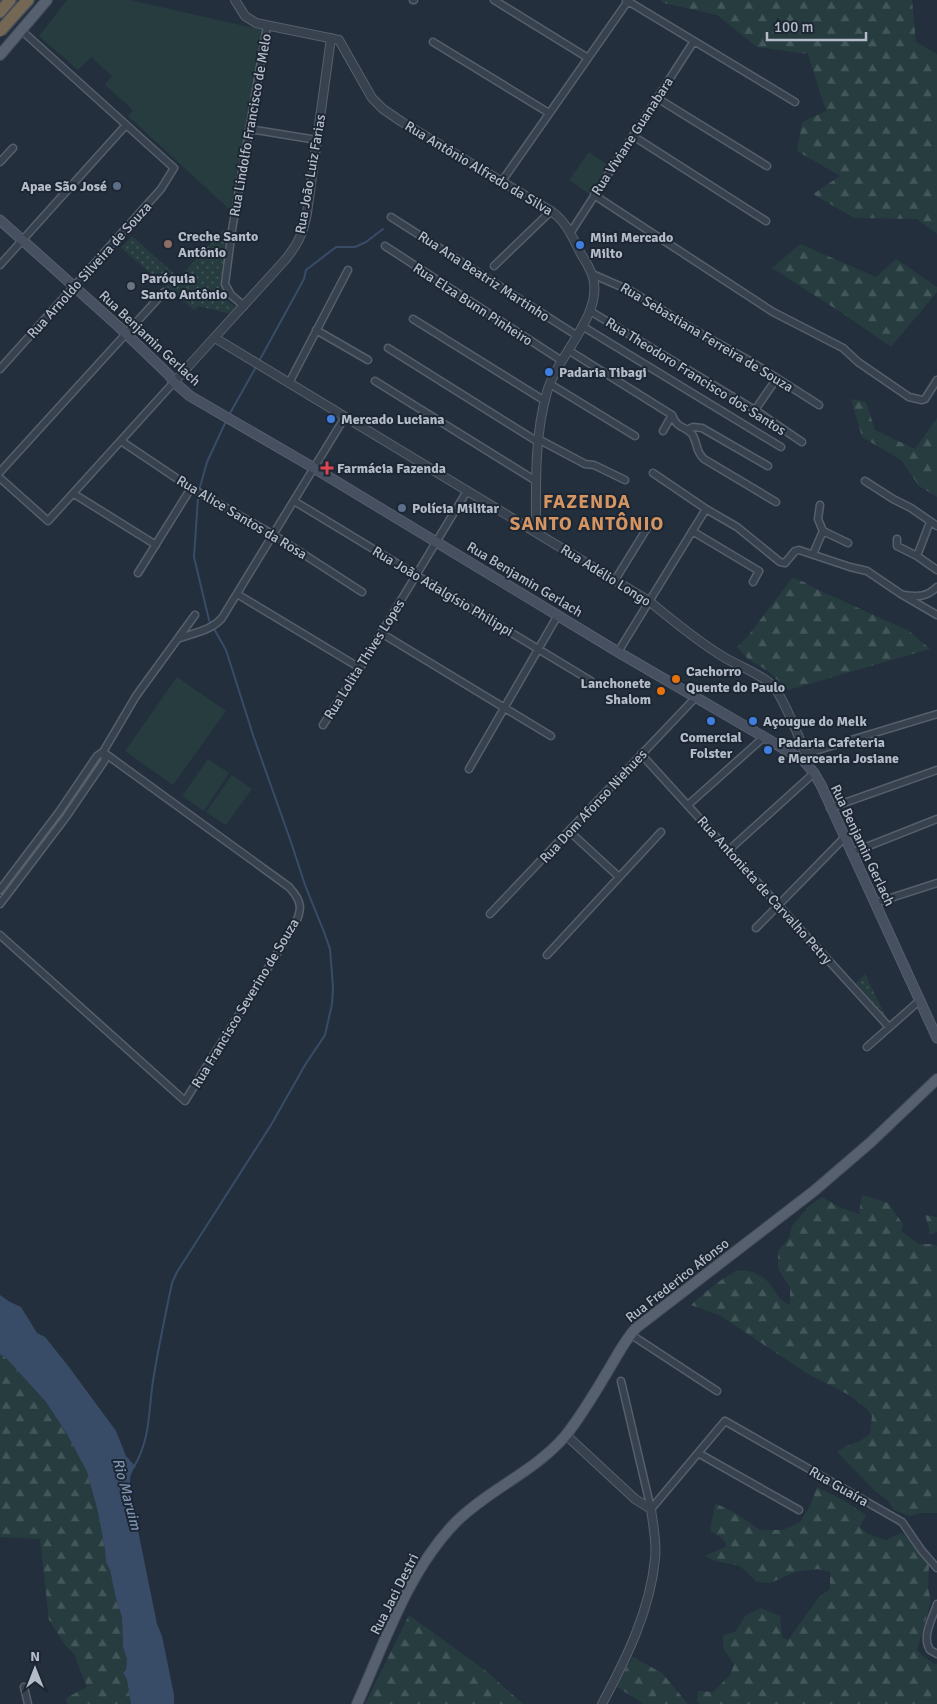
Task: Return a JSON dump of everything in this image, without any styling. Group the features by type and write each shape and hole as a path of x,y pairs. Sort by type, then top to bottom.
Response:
{"highway":[{"path":"0,31 28,0"}],"main road":[{"path":"0,55 48,0"},
{"path":"4,7 21,30"},
{"name":"Rua Benjamin Gerlach","path":"0,220 126,333 190,396 314,468 618,652 804,759 814,773 937,1038"},
{"name":"Rua Frederico Afonso","path":"566,1435 584,1410 630,1334 781,1218 839,1170 937,1080"},
{"name":"Rua Jaci Destri","path":"357,1704 410,1587 437,1543 468,1511 544,1456 566,1435"}],"street":[{"path":"235,0 248,19 267,26 331,38"},
{"path":"494,0 588,58"},
{"path":"502,181 627,1 795,102"},
{"name":"Rua Lindolfo Francisco de Melo","path":"244,306 231,295 225,284 232,230 267,26"},
{"path":"0,265 126,125 21,30"},
{"name":"Rua João Luiz Farias","path":"174,382 292,252 301,236 307,213 331,38"},
{"name":"Rua Antônio Alfredo da Silva","path":"331,38 339,40 362,83 372,98 383,109 409,127 551,211 564,222 592,274 594,292 590,311 550,384 545,401 538,441 536,532"},
{"name":"Rua Viviane Guanabara","path":"570,232 694,41"},
{"path":"432,42 549,113"},
{"path":"657,98 767,166"},
{"name":"Rua Arnoldo Silveira de Souza","path":"0,369 161,189 174,168 126,125"},
{"path":"249,129 317,140"},
{"path":"633,136 766,221"},
{"path":"0,162 13,148"},
{"path":"594,195 773,312 843,348 858,362 909,397 925,399 937,380"},
{"path":"494,266 551,211"},
{"name":"Rua Ana Beatriz Martinho","path":"391,217 576,335"},
{"name":"Rua Elza Bunn Pinheiro","path":"385,246 562,361"},
{"path":"289,383 348,270"},
{"name":"Rua Sebastiana Ferreira de Souza","path":"592,274 631,290 819,405"},
{"path":"0,472 164,292"},
{"name":"Rua Theodoro Francisco dos Santos","path":"590,311 755,410 802,442"},
{"path":"413,319 545,401"},
{"path":"582,326 781,447"},
{"path":"316,330 368,360"},
{"name":"Rua Adélio Longo","path":"215,338 649,601 694,638 736,665 771,684 781,697 804,759"},
{"path":"388,348 538,441 585,464 594,465 625,480"},
{"path":"568,350 672,415 680,427 687,430 693,436 699,454 704,459 776,502"},
{"path":"755,410 777,378"},
{"path":"376,381 536,481"},
{"path":"0,478 48,521 174,382"},
{"path":"550,384 635,436"},
{"path":"663,431 672,415"},
{"path":"180,638 210,627 218,622 238,594 345,417"},
{"path":"687,430 693,427 702,428 768,466"},
{"name":"Rua Alice Santos da Rosa","path":"122,441 191,488 274,534 362,592"},
{"path":"653,473 706,509 737,527 780,562 785,563 795,551 799,550 868,571 901,594 937,615"},
{"path":"865,481 937,526"},
{"path":"138,573 191,488"},
{"name":"Rua Lolita Thives Lopes","path":"323,725 360,668 467,491"},
{"path":"74,494 156,545"},
{"name":"Rua João Adalgísio Philippi","path":"294,501 591,681"},
{"path":"820,504 818,519 823,531 848,544"},
{"path":"618,652 706,509"},
{"path":"918,556 930,522"},
{"path":"615,580 649,525"},
{"path":"692,531 759,571 753,582"},
{"path":"813,554 823,531"},
{"path":"897,538 898,546 918,556 937,570"},
{"path":"901,594 926,595 937,587"},
{"path":"238,594 360,668"},
{"path":"0,890 59,812 97,756 103,752 136,696 195,615"},
{"path":"469,769 558,615"},
{"path":"381,633 552,736"},
{"name":"Rua Dom Afonso Niehues","path":"490,914 696,697"},
{"path":"804,759 937,714"},
{"path":"688,805 764,737"},
{"path":"0,904 66,817 105,760 103,752"},
{"name":"Rua Francisco Severino de Souza","path":"0,935 185,1101 294,926 299,916 300,903 296,894 289,887 103,752"},
{"name":"Rua Antonieta de Carvalho Petry","path":"641,754 889,1027"},
{"path":"830,808 937,770"},
{"path":"729,850 814,773"},
{"path":"59,812 66,817"},
{"path":"851,852 937,819"},
{"path":"569,831 619,877"},
{"path":"547,955 661,832"},
{"path":"756,928 844,838"},
{"path":"875,903 937,883"},
{"path":"867,1047 919,1001"},
{"path":"630,1334 717,1391"},
{"path":"602,1704 636,1633 649,1596 655,1557 651,1509 621,1381"},
{"name":"Rua Guaíra","path":"698,1453 725,1421 902,1522 922,1552 937,1568"},
{"path":"566,1435 635,1499 651,1509"},
{"path":"651,1509 698,1453 799,1510"},
{"path":"937,1604 928,1630 927,1640 930,1650 937,1654"},
{"path":"24,1687 28,1704"}],"green space":[{"path":"67,0 130,0 263,30 230,210 128,116 133,110 105,85 112,76 91,57 78,70 39,36"},
{"path":"660,0 912,0 916,42 937,54 937,234 917,219 854,218 813,194 840,176 797,151 802,122 826,111 808,54 757,47 717,15 664,3"},
{"path":"589,152 609,166 589,194 569,180"},
{"path":"224,229 229,233 222,283 225,298 237,308 232,314 198,306 194,310 121,248 132,236 179,278"},
{"path":"800,244 876,277 896,259 937,287 937,292 891,347 772,268"},
{"path":"851,399 866,402 875,430 915,449 937,418 937,497 919,486 901,460 862,437"},
{"path":"792,578 909,631 930,649 788,690 768,671 748,659 737,647 748,636"},
{"path":"177,677 226,711 173,785 125,751"},
{"path":"208,759 229,773 204,811 182,796"},
{"path":"232,775 252,789 226,825 206,812"},
{"path":"865,974 886,1017 856,983"},
{"path":"862,1195 888,1203 903,1224 901,1231 919,1244 934,1244 937,1246 937,1513 921,1513 909,1516 894,1510 889,1502 873,1489 837,1452 870,1434 872,1416 866,1408 849,1395 808,1374 719,1315 691,1305 727,1276 738,1271 746,1271 763,1278 781,1299 790,1305 790,1287 778,1269 778,1251 789,1238 792,1226 809,1206 822,1197 839,1207 859,1214"},
{"path":"925,1215 937,1217 937,1232 929,1235"},
{"path":"0,1354 6,1358 46,1402 67,1434 87,1472 98,1512 106,1562 110,1570 122,1617 123,1647 127,1659 126,1670 123,1674 127,1680 131,1704 67,1704 66,1698 87,1687 74,1654 64,1644 49,1620 40,1539 0,1537"},
{"path":"817,1487 843,1500 866,1515 860,1527 868,1534 886,1540 901,1533 913,1541 929,1565 928,1588 931,1601 917,1650 936,1665 937,1663 937,1704 700,1704 697,1701 698,1691 713,1692 730,1675 734,1664 723,1648 723,1635 735,1632 746,1615 761,1608 780,1616 782,1637 788,1640 819,1597 830,1589 830,1572 818,1569 795,1572 770,1583 757,1582 740,1566 715,1561 705,1556 727,1546 722,1538 710,1531 715,1503 735,1513 760,1530 783,1530 800,1522 810,1506"},
{"path":"409,1615 486,1671 523,1704 365,1704"},
{"path":"633,1657 662,1673 688,1704 644,1704 617,1687"}],"water":[{"name":"Rio Maruim","path":"0,1295 21,1307 37,1333 45,1337 69,1367 116,1431 126,1456 135,1466 130,1477 130,1491 157,1624 162,1636 174,1695 174,1704 131,1704 127,1680 123,1673 126,1670 127,1659 123,1647 122,1617 110,1570 106,1562 98,1512 87,1472 67,1434 46,1402 6,1358 0,1354"}],"waterway":[{"path":"258,363 304,279 306,270 336,247 355,247 366,242 383,229"},
{"path":"229,415 256,367"},
{"path":"200,487 207,462 227,419"},
{"name":"Rio Maruim","path":"134,1467 146,1435 155,1369 172,1283 177,1272 271,1125 305,1065 325,1035 332,1004 333,987 330,949 305,885 254,738 226,650 209,620 194,557 198,498"}],"place":[{"name":"Apae São José","path":"117,186"},
{"name":"Creche Santo Antônio","path":"168,244"},
{"name":"Mini Mercado Milto","path":"580,245"},
{"name":"Paróquia Santo Antônio","path":"131,286"},
{"name":"Padaria Tibagi","path":"549,372"},
{"name":"Mercado Luciana","path":"331,419"},
{"name":"Farmácia Fazenda","path":"327,468"},
{"name":"Polícia Militar","path":"402,508"},
{"name":"Cachorro Quente do Paulo","path":"676,679"},
{"name":"Lanchonete Shalom","path":"661,691"},
{"name":"Comercial Folster","path":"711,721"},
{"name":"Açougue do Melk","path":"753,721"},
{"name":"Padaria Cafeteria e Mercearia Josiane","path":"768,750"}],"district":[{"name":"FAZENDA SANTO ANTÔNIO","path":"587,512"}]}
